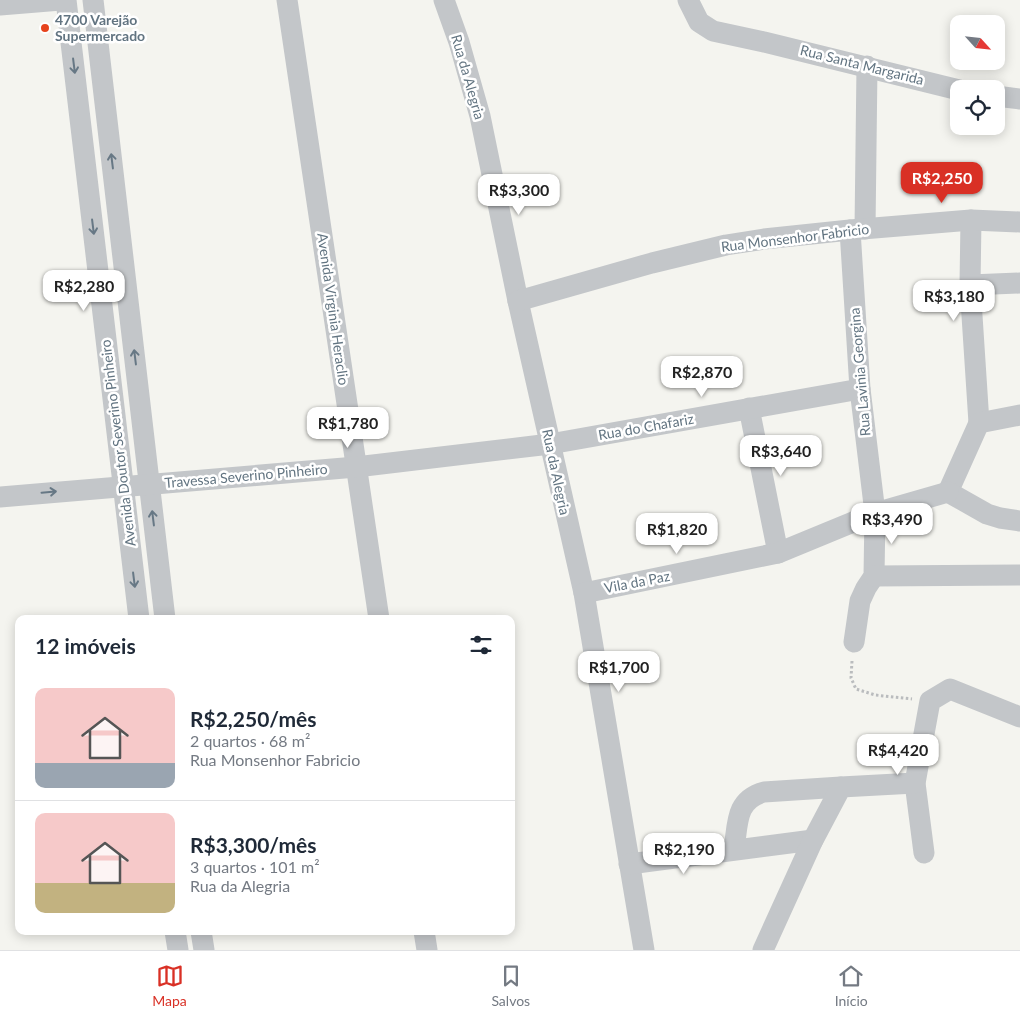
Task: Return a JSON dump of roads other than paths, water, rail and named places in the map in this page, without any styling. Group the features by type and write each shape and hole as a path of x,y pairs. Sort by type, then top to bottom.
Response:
{"street":[{"path":"0,5 61,0"},
{"name":"Avenida Doutor Severino Pinheiro","path":"66,0 139,615"},
{"name":"Avenida Doutor Severino Pinheiro","path":"93,0 165,615"},
{"name":"Avenida Virginia Heraclio","path":"287,0 378,615"},
{"name":"Rua da Alegria","path":"444,0 459,42 480,116 518,301 584,593 644,950"},
{"name":"Rua Santa Margarida","path":"688,0 696,20 708,29 950,88"},
{"name":"Rua Lavinia Georgina","path":"867,66 858,230 860,389 874,513 874,576"},
{"path":"1005,97 1020,99"},
{"path":"971,220 970,285 979,423 948,492 987,514 1020,521"},
{"name":"Rua Monsenhor Fabricio","path":"518,301 652,263 726,245 858,230 971,220 1020,222"},
{"path":"970,285 1020,283"},
{"name":"Rua do Chafariz","path":"550,444 860,389"},
{"path":"749,408 778,553"},
{"path":"979,423 1020,416"},
{"name":"Travessa Severino Pinheiro","path":"0,496 356,467 550,444"},
{"name":"Vila da Paz","path":"584,593 778,553 874,513 948,492"},
{"path":"854,642 860,600 874,576 1020,575"},
{"path":"924,853 915,784 930,702 950,689 1020,717"},
{"path":"734,849 740,812 746,800 753,795 764,792 915,784"},
{"path":"763,950 813,840 840,787"},
{"path":"629,864 813,840"},
{"path":"176,935 178,950"},
{"path":"202,935 204,950"},
{"path":"425,935 427,950"}],"place":[{"name":"4700 Varejão Supermercado","path":"45,28"}]}
